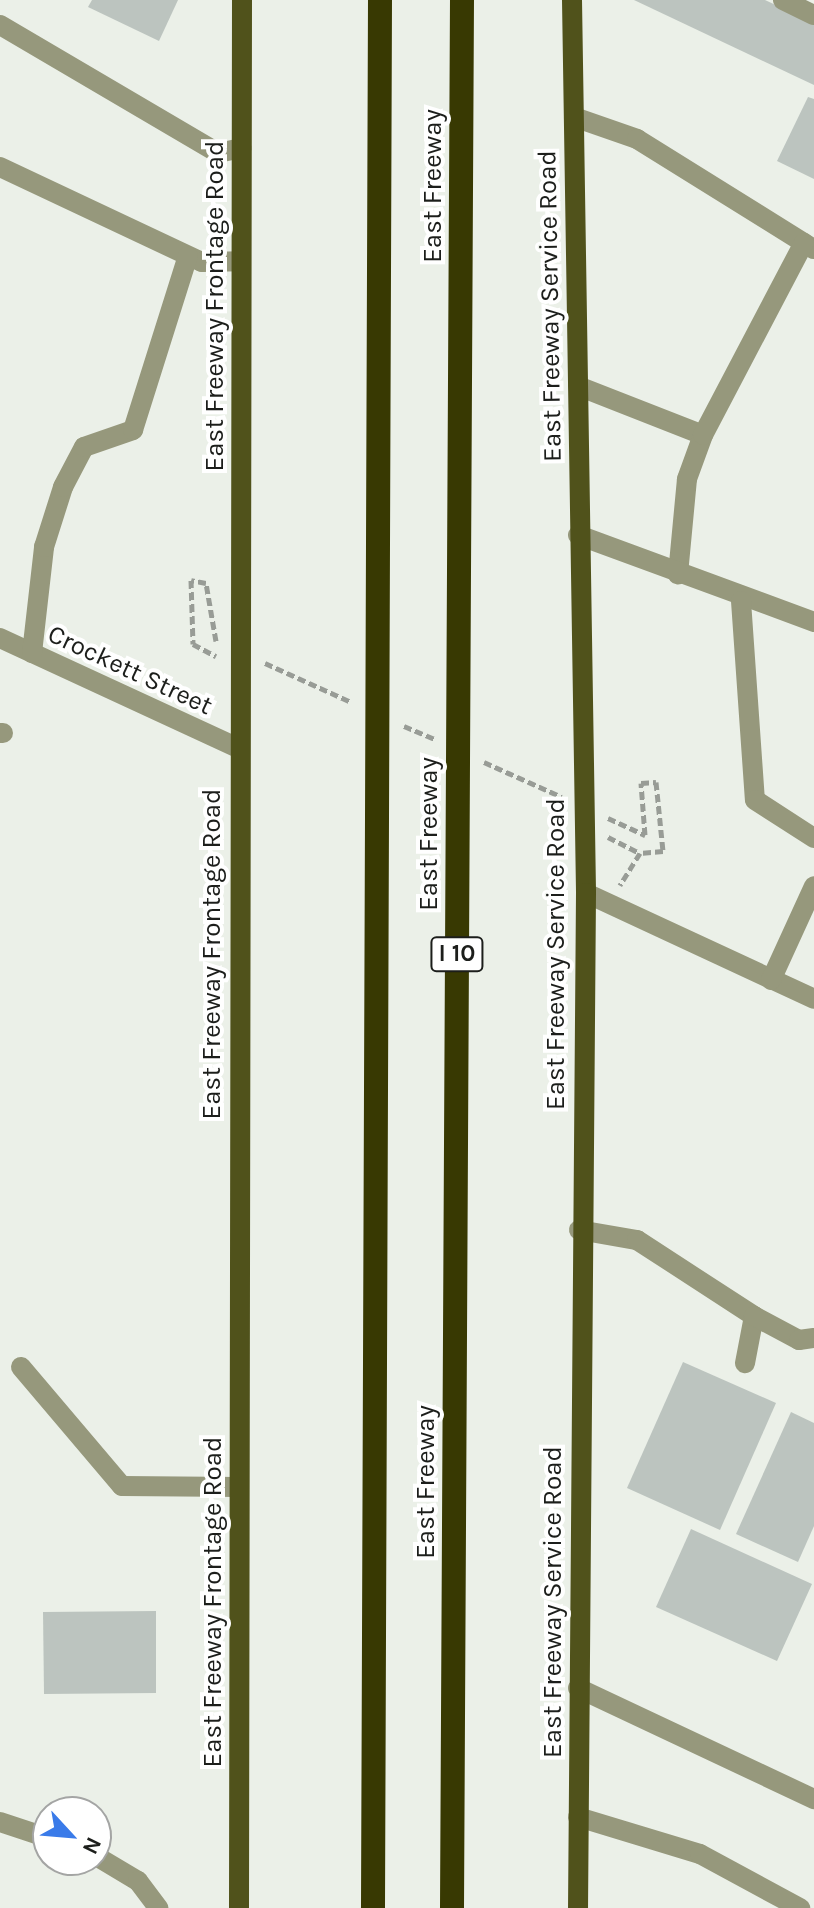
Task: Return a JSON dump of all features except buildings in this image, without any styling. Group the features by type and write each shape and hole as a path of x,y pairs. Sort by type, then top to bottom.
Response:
{"highway":[{"name":"East Freeway","path":"373,1908 380,0"},
{"name":"East Freeway","path":"452,1908 462,0"}],"main road":[{"name":"East Freeway Frontage Road","path":"239,1908 238,748 242,0"},
{"name":"East Freeway Service Road","path":"572,0 586,893 579,1230 578,1908"}],"street":[{"path":"783,0 814,15"},
{"path":"0,25 218,153 241,148"},
{"path":"574,117 637,139 809,246 703,435 687,479 678,575"},
{"path":"0,167 188,256 241,261"},
{"path":"32,653 44,547 63,487 84,447 133,430 188,256"},
{"path":"578,386 703,435"},
{"path":"578,535 741,601 814,622"},
{"path":"741,601 755,800 814,838"},
{"name":"Crockett Street","path":"0,638 238,748"},
{"path":"771,980 814,886"},
{"path":"586,893 814,999"},
{"path":"579,1230 637,1240 754,1316 799,1340 814,1338"},
{"path":"745,1363 754,1316"},
{"path":"21,1367 122,1486 239,1487"},
{"path":"578,1688 814,1799"},
{"path":"578,1817 700,1854 800,1908"},
{"path":"0,1822 32,1833"},
{"path":"112,1866 138,1881 158,1908"}],"path":[{"path":"193,644 191,580 206,583 212,639"},
{"path":"584,825 640,853 663,851 656,782 641,783 645,835"},
{"path":"609,903 640,853"}]}
